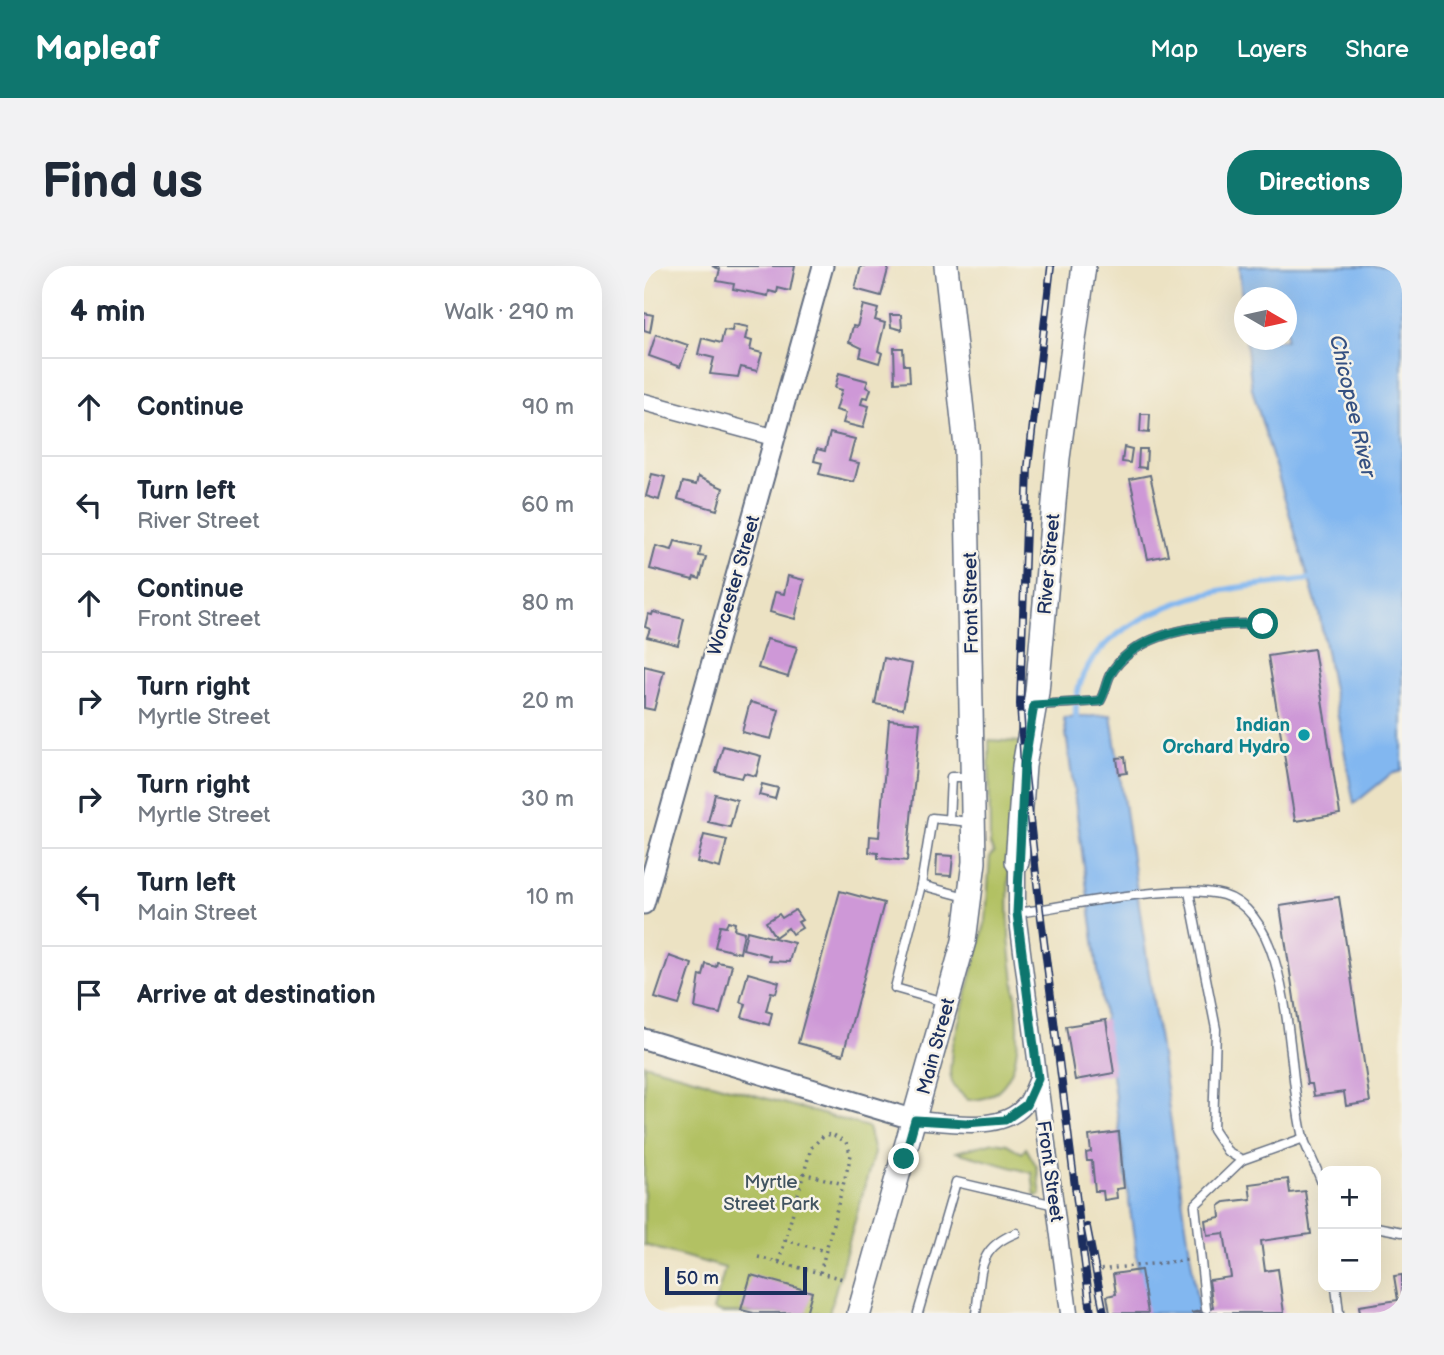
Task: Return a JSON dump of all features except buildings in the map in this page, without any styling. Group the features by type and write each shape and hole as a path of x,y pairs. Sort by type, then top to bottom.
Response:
{"main road":[{"name":"Front Street","path":"946,266 966,447 973,822 970,898 964,941"},
{"name":"River Street","path":"1017,862 1024,766 1034,705 1058,458 1084,266"},
{"name":"Main Street","path":"859,1313 964,941"}],"street":[{"name":"Worcester Street","path":"644,904 823,266"},
{"path":"644,402 774,437"},
{"name":"Front Street","path":"1017,862 1017,913 1069,1313"},
{"path":"644,1039 915,1120 966,1123 1005,1120 1026,1105 1038,1078"}],"lane":[{"path":"1034,705 1100,701 1110,675 1124,659 1147,644 1184,629 1216,623 1263,624"},
{"path":"949,820 951,777 973,777"},
{"path":"947,1003 895,988 921,885 932,818 973,822"},
{"path":"921,885 970,898"},
{"path":"1189,892 1216,1029 1213,1130 1227,1152 1242,1160"},
{"path":"1017,913 1145,895 1189,892 1224,895 1254,912 1277,961 1304,1138 1318,1173"},
{"path":"1206,1309 1195,1205 1242,1160 1304,1138"},
{"path":"918,1313 956,1182 1055,1205"},
{"path":"1381,1228 1402,1232"},
{"path":"976,1313 986,1252 996,1241 1016,1233"},
{"path":"1337,1292 1339,1313"}],"path":[{"path":"779,1262 811,1148 816,1140 832,1134 839,1136 850,1149 820,1273"},
{"path":"803,1173 843,1184"},
{"path":"785,1240 825,1251"},
{"path":"758,1257 843,1279"},
{"path":"1064,1274 1196,1258"}],"green space":[{"path":"989,740 1020,742 1008,886 1010,951 1018,1032 1014,1064 1008,1079 992,1095 968,1100 953,1086 950,1073 952,1048 986,920 990,856 994,853 990,845"},
{"name":"Myrtle Street Park","path":"644,1064 868,1127 874,1153 829,1313 723,1313 713,1310 725,1268 644,1245"},
{"path":"994,1142 1007,1144 1022,1153 1026,1148 1037,1167 1041,1195 1035,1196 1032,1173 956,1152"}],"water":[{"name":"Chicopee River","path":"1239,266 1402,266 1402,771 1391,774 1354,804 1319,613 1252,389 1247,350 1297,350 1297,287 1241,287"},
{"path":"1111,715 1199,1313 1144,1313 1064,718"}],"waterway":[{"path":"1077,726 1076,701 1082,678 1093,659 1108,642 1127,628 1170,606 1206,594 1315,578"}],"railway":[{"path":"1051,266 1028,467 1020,704 1040,910 1091,1313"},
{"path":"1087,1227 1104,1313"}],"place":[{"name":"Indian Orchard Hydro","path":"1304,735"}],"route":[{"path":"904,1159 915,1120 966,1123 1005,1120 1026,1105 1038,1078 1017,913 1017,862 1024,766 1034,705 1100,701 1110,675 1124,659 1147,644 1184,629 1216,623 1263,624"}]}
